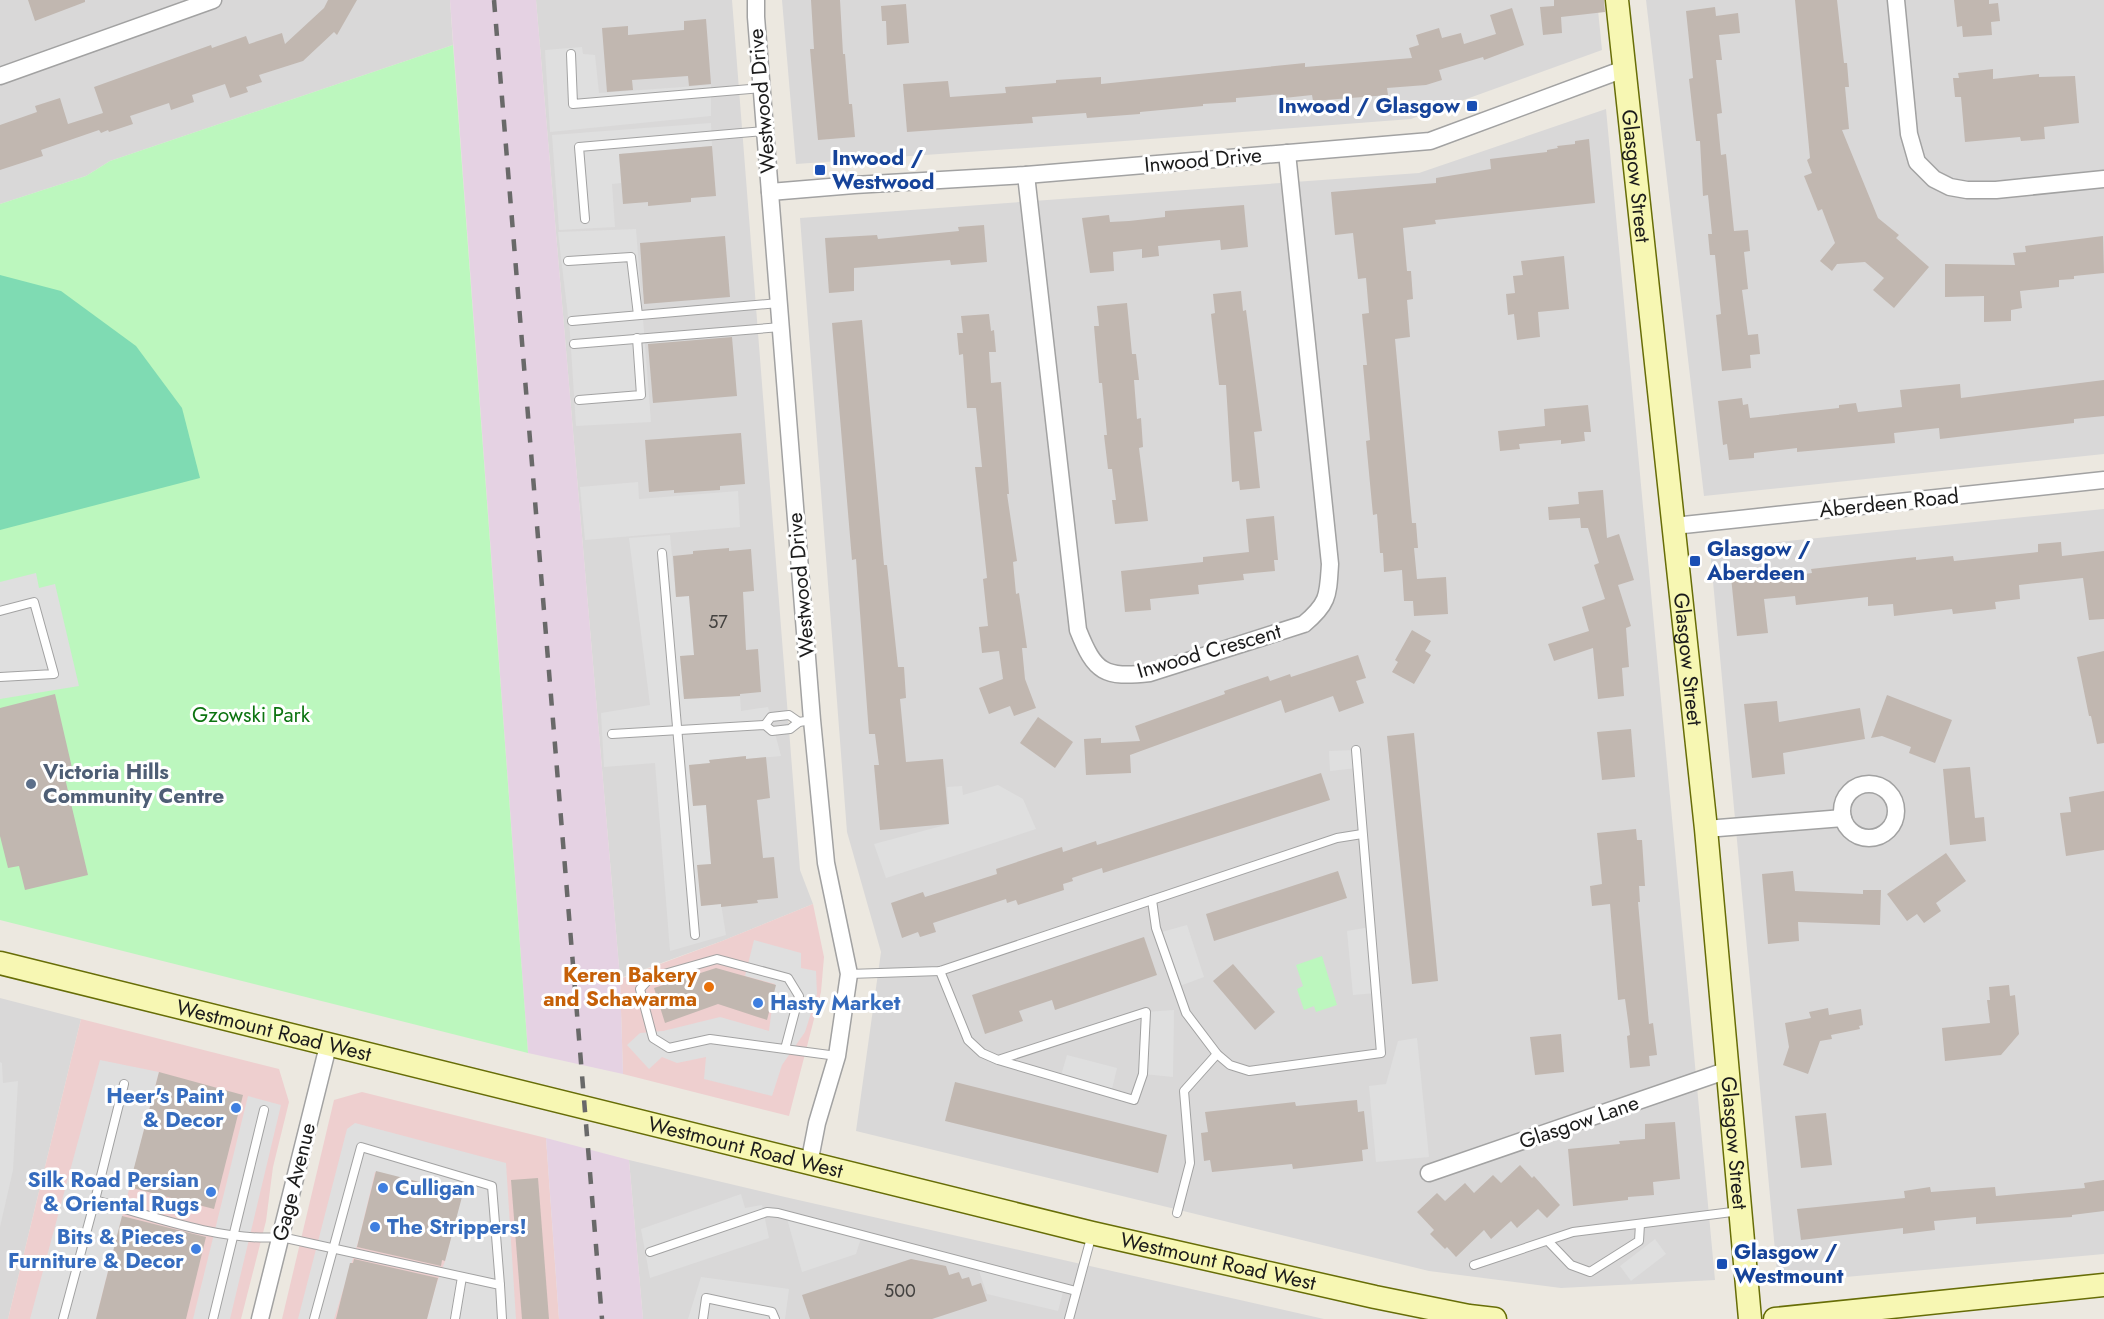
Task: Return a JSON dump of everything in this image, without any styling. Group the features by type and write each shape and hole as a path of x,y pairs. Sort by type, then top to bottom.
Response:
{"main road":[{"name":"Glasgow Street","path":"1617,0 1706,830 1750,1319"},
{"name":"Westmount Road West","path":"0,963 328,1046 1092,1233 1375,1298 1495,1319"},
{"path":"1775,1319 2104,1285"}],"street":[{"path":"0,76 213,0"},
{"name":"Westwood Drive","path":"756,0 781,327 806,721 826,863 849,974 837,1056 817,1123 808,1164"},
{"path":"1896,0 1910,134 1917,162 1934,179 1950,187 1968,190 1996,190 2104,179"},
{"name":"Inwood Drive","path":"770,192 1026,175 1430,141 1624,69"},
{"name":"Inwood Crescent","path":"1026,175 1078,630 1095,665 1105,671 1131,675 1150,673 1304,624 1317,613 1329,594 1330,564 1287,153"},
{"name":"Aberdeen Road","path":"1674,526 2104,480"},
{"path":"1706,830 1843,818"},
{"name":"Gage Avenue","path":"260,1319 328,1046"},
{"name":"Glasgow Lane","path":"1429,1173 1728,1070"}],"lane":[{"path":"571,54 573,105 762,88"},
{"path":"585,219 579,147 765,131"},
{"path":"568,261 631,257 638,315"},
{"path":"572,321 779,303"},
{"path":"574,344 781,327"},
{"path":"579,400 641,395 637,338"},
{"path":"662,553 695,935"},
{"path":"0,611 34,602 54,674 0,677"},
{"path":"765,725 771,717 789,715 806,721"},
{"path":"612,734 765,725 772,731 790,729 806,721"},
{"path":"1152,900 1156,928 1186,1013 1217,1054 1230,1065 1249,1071 1381,1053 1356,750"},
{"path":"849,974 940,971 1337,838 1362,834"},
{"path":"785,1049 799,996 788,978 717,959 650,978 640,989 653,1038 669,1048 710,1039 837,1056"},
{"path":"940,971 968,1040 982,1053 998,1060 1134,1100 1143,1074 1146,1012 998,1060"},
{"path":"1177,1213 1190,1163 1184,1091 1217,1054"},
{"path":"63,1319 123,1084"},
{"path":"213,1319 264,1110"},
{"path":"314,1319 361,1147 492,1186 502,1319"},
{"path":"95,1200 234,1236 281,1237 500,1285"},
{"path":"1474,1265 1573,1232 1740,1211"},
{"path":"650,1252 767,1212 778,1213 1076,1291"},
{"path":"1548,1241 1571,1265 1590,1272 1639,1241 1640,1224"},
{"path":"1069,1319 1092,1233"},
{"path":"454,1319 462,1277"},
{"path":"703,1319 706,1298 772,1312 775,1319"}],"shaded area":[{"path":"0,0 450,0 453,45 110,161 86,176 0,204"},
{"path":"450,0 536,0 620,978 623,1074 528,1053"},
{"path":"536,0 732,0 800,870 813,904 722,941 620,978"},
{"path":"782,0 1597,0 1602,50 1411,119 796,164"},
{"path":"1646,0 2104,0 2104,454 1704,496"},
{"path":"582,47 583,54 595,55 599,93 711,85 711,116 550,132 545,50"},
{"path":"1606,109 1715,1280 1561,1288 1429,1271 856,1131 881,952 847,832 800,218 1419,173"},
{"path":"711,123 712,146 619,154 621,183 612,184 615,227 559,230 552,135"},
{"path":"636,229 651,422 576,426 570,333 558,232"},
{"path":"638,482 639,499 738,491 740,527 585,540 580,487"},
{"path":"2104,509 2104,1254 1778,1283 1710,549"},
{"path":"670,535 676,597 689,596 694,655 680,656 684,699 740,696 741,711 768,707 781,756 746,759 745,756 689,765 693,805 706,805 711,864 698,865 721,904 726,935 670,951 655,763 604,767 601,713 650,705 629,538"},
{"path":"36,573 39,588 55,584 79,686 0,699 0,582"},
{"path":"1356,750 1357,768 1330,771 1329,751"},
{"path":"998,785 1023,799 1036,829 886,878 874,844 949,824 947,787 962,786 963,795"},
{"path":"813,904 824,957 821,992 789,1116 623,1074 620,979"},
{"path":"1187,925 1204,977 1177,987 1158,933"},
{"path":"1370,927 1376,993 1353,995 1347,931"},
{"path":"754,940 801,953 801,968 816,971 817,994 805,1032 782,1065 772,1096 704,1079 706,1057 677,1063 662,1057 649,1069 627,1045 640,1033 663,1031 720,1017 769,1031 775,984 745,976"},
{"path":"0,998 81,1019 8,1319 0,1319"},
{"path":"1174,1010 1173,1077 1143,1074 1146,1012"},
{"path":"81,1019 279,1069 289,1102 273,1167 266,1221 241,1319 8,1319"},
{"path":"1417,1038 1429,1157 1376,1162 1369,1086 1386,1084 1398,1041"},
{"path":"1067,1055 1117,1068 1111,1093 1060,1079"},
{"path":"100,1060 159,1072 96,1319 30,1319"},
{"path":"0,1062 2,1063 3,1083 18,1081 13,1170 0,1227"},
{"path":"362,1092 546,1138 559,1319 282,1319 334,1100"},
{"path":"248,1096 281,1105 230,1319 193,1319"},
{"path":"355,1123 506,1163 516,1319 427,1319 445,1261 462,1193 375,1172 359,1239 334,1319 298,1319 347,1129"},
{"path":"546,1138 629,1160 643,1319 559,1319"},
{"path":"629,1160 785,1197 1324,1319 643,1319"},
{"path":"741,1194 745,1208 762,1205 769,1238 650,1278 641,1229"},
{"path":"786,1215 862,1235 856,1254 802,1272"},
{"path":"1655,1239 1666,1254 1631,1281 1620,1266"},
{"path":"977,1265 1064,1288 1058,1311 987,1294"},
{"path":"701,1277 789,1289 785,1319 688,1319"}],"green space":[{"name":"Gzowski Park","path":"453,45 528,1053 0,920 0,204 86,176 110,161"},
{"path":"0,275 61,291 136,346 182,408 200,478 0,530"},
{"path":"1322,956 1337,1005 1316,1012 1314,1006 1304,1010 1297,989 1303,986 1296,965"}],"building":[{"path":"28,0 85,0 85,2 35,21"},
{"path":"328,0 357,0 337,35 334,32 303,61 259,75 262,82 246,87 248,92 230,98 225,84 192,95 194,102 171,110 169,103 130,116 133,124 109,132 108,130 101,133 99,130 41,150 43,156 0,170 0,125 37,112 35,106 60,98 68,124 103,113 94,87 211,45 212,48 246,36 249,44 282,33 285,44 324,8"},
{"path":"811,0 840,0 843,54 845,54 849,104 852,104 855,137 818,140 810,49 814,49"},
{"path":"1554,0 1604,0 1605,12 1561,17 1562,33 1543,35 1540,7 1554,6"},
{"path":"1795,0 1837,0 1849,87 1845,87 1849,129 1842,130 1878,218 1899,235 1896,238 1929,267 1894,308 1873,290 1884,278 1865,262 1837,264 1832,271 1820,261 1835,243 1822,209 1818,211 1804,176 1812,173 1807,160 1810,158"},
{"path":"1954,0 1989,0 1989,4 1998,3 2000,21 1991,22 1992,35 1963,37 1962,26 1957,27"},
{"path":"906,4 909,43 887,45 886,21 882,21 881,6"},
{"path":"1715,7 1716,16 1738,13 1740,33 1719,35 1722,60 1716,60 1722,113 1717,114 1721,155 1726,154 1734,231 1748,230 1750,251 1744,252 1748,289 1742,290 1748,335 1758,334 1760,354 1750,355 1751,368 1722,371 1716,315 1721,314 1715,255 1710,255 1708,234 1712,234 1708,195 1703,196 1700,141 1696,141 1689,79 1693,78 1686,11"},
{"path":"1512,8 1524,45 1484,60 1483,57 1439,70 1442,80 1426,85 1387,88 1388,95 1313,101 1312,95 1284,98 1283,94 1236,98 1236,102 1203,104 1203,106 1140,112 1140,114 1087,118 1086,113 1032,117 1033,123 907,132 903,84 948,81 950,97 1006,93 1005,87 1056,83 1056,80 1101,77 1101,84 1305,63 1305,67 1412,58 1409,48 1419,45 1416,35 1439,28 1442,38 1461,33 1464,44 1496,34 1490,15"},
{"path":"706,19 711,84 689,86 688,76 632,80 633,90 607,92 602,28 628,26 628,35 684,30 684,21"},
{"path":"1993,69 1993,79 2039,74 2039,77 2075,76 2079,123 2044,127 2045,139 2021,141 2020,137 1965,142 1961,97 1955,97 1953,78 1959,78 1958,73"},
{"path":"1589,139 1595,203 1435,220 1436,224 1403,228 1407,271 1411,271 1413,299 1407,300 1410,337 1395,339 1412,523 1416,523 1418,548 1414,548 1417,579 1446,577 1448,614 1414,616 1413,601 1404,601 1402,570 1384,572 1383,553 1380,553 1377,514 1373,515 1366,441 1370,440 1363,365 1367,365 1362,314 1369,313 1366,278 1358,279 1353,233 1335,235 1331,192 1436,183 1436,178 1491,169 1490,159 1547,152 1547,150 1558,148 1557,146 1575,144 1575,141"},
{"path":"712,146 716,196 691,198 691,202 648,206 648,202 623,204 619,154"},
{"path":"1244,205 1248,247 1221,250 1220,240 1158,246 1159,256 1142,258 1142,249 1113,252 1114,271 1090,273 1082,218 1109,215 1110,222 1129,221 1165,217 1165,211"},
{"path":"984,225 987,262 951,265 950,260 854,268 854,291 829,293 825,238 877,235 878,239 959,231 958,227"},
{"path":"725,236 730,297 644,304 640,243"},
{"path":"2103,236 2104,273 2059,280 2059,287 2020,291 2022,308 2011,310 2011,321 1984,322 1984,296 1945,297 1945,264 2015,265 2013,253 2026,252 2025,246"},
{"path":"1564,256 1569,309 1538,312 1540,337 1517,340 1514,314 1508,315 1506,294 1515,293 1513,276 1523,275 1521,261"},
{"path":"1241,291 1243,311 1246,310 1262,431 1254,432 1260,488 1240,490 1239,481 1232,482 1226,385 1219,385 1211,314 1215,313 1213,294"},
{"path":"1127,303 1132,354 1136,354 1139,380 1134,380 1137,419 1141,418 1143,447 1139,448 1148,521 1115,524 1112,500 1116,500 1112,469 1108,469 1102,383 1099,383 1094,326 1099,326 1097,306"},
{"path":"989,314 991,331 994,330 996,352 989,352 991,383 1001,382 1009,494 1007,494 1017,561 1013,562 1016,594 1019,593 1027,648 1022,648 1025,679 1036,708 1014,716 1010,706 989,714 979,688 1003,679 999,651 982,653 979,627 988,626 983,579 987,578 975,467 982,467 976,408 967,408 963,354 959,355 957,333 963,333 961,316"},
{"path":"862,320 884,565 887,565 898,667 904,667 906,698 900,699 906,762 943,759 949,824 880,830 874,765 879,765 875,734 869,734 856,559 852,560 832,323"},
{"path":"732,337 737,396 653,403 648,344"},
{"path":"2104,380 2104,416 2074,419 2074,423 1940,439 1939,428 1894,433 1895,443 1797,452 1797,448 1754,453 1754,458 1729,460 1727,444 1723,445 1718,401 1742,398 1743,405 1748,404 1750,418 1839,408 1839,405 1856,403 1858,412 1902,407 1900,390 1960,384 1961,398"},
{"path":"1588,405 1591,432 1584,432 1585,441 1561,444 1561,440 1519,444 1520,449 1500,451 1498,431 1545,426 1544,409"},
{"path":"741,433 745,484 720,486 720,490 649,492 645,440"},
{"path":"1603,490 1607,538 1619,534 1634,580 1618,585 1631,626 1626,628 1629,667 1622,668 1624,696 1598,699 1593,648 1554,661 1548,644 1589,631 1582,607 1605,599 1594,565 1599,563 1588,528 1581,528 1580,518 1549,520 1548,507 1579,504 1578,492"},
{"path":"1274,516 1278,560 1274,560 1275,571 1243,574 1244,580 1198,585 1199,594 1150,599 1151,610 1125,612 1121,571 1203,562 1203,557 1249,552 1246,519"},
{"path":"2061,542 2062,556 2104,551 2104,619 2089,620 2083,578 2019,585 2020,599 1995,602 1996,609 1953,614 1952,609 1894,616 1893,604 1868,606 1868,597 1796,605 1795,596 1764,599 1768,633 1737,636 1731,577 1780,572 1780,577 1812,573 1811,569 1916,557 1916,560 1953,556 1954,561 2038,552 2038,544"},
{"path":"729,548 729,551 751,549 754,591 743,592 746,650 758,649 761,692 740,694 740,696 684,699 680,656 694,655 689,596 676,597 673,556 693,554 693,551"},
{"path":"1412,630 1431,641 1425,651 1431,655 1414,684 1392,672 1398,662 1395,660"},
{"path":"2104,651 2104,743 2097,744 2077,657"},
{"path":"1358,655 1366,678 1356,681 1364,703 1339,712 1333,696 1285,713 1281,700 1130,755 1131,773 1086,775 1084,739 1101,738 1101,743 1140,741 1135,726 1268,676 1270,681 1290,674 1291,677"},
{"name":"Victoria Hills Community Centre","path":"55,694 73,772 64,774 88,875 25,890 19,866 8,868 0,836 0,708"},
{"path":"1887,695 1952,720 1935,763 1909,753 1911,747 1882,736 1871,738"},
{"path":"1777,701 1779,722 1860,708 1865,739 1783,753 1785,774 1752,778 1744,704"},
{"path":"1038,717 1073,742 1055,768 1020,743"},
{"path":"1631,729 1635,777 1602,780 1597,732"},
{"path":"1414,733 1438,981 1412,984 1387,736"},
{"path":"746,756 746,759 766,757 770,798 757,800 763,858 774,857 778,898 757,900 758,903 721,907 721,904 701,906 697,865 711,864 706,805 693,806 689,765 710,763 709,760"},
{"path":"1970,767 1975,818 1984,817 1986,841 1950,845 1943,769"},
{"path":"1321,773 1330,800 1103,873 1102,868 1072,878 1073,881 1063,884 1064,890 1018,905 1016,900 1007,903 1006,899 933,923 936,932 920,937 918,932 902,938 891,903 923,892 925,897 997,874 996,869 1062,847 1063,852 1096,841 1097,845"},
{"path":"2104,791 2104,850 2066,856 2060,813 2071,812 2069,797"},
{"path":"1636,829 1637,840 1642,840 1645,886 1639,886 1640,902 1638,902 1649,1024 1653,1023 1657,1055 1649,1056 1650,1066 1630,1068 1627,1036 1630,1035 1625,999 1618,1000 1610,904 1592,906 1590,886 1602,884 1597,833"},
{"path":"1946,853 1966,881 1936,903 1941,911 1924,923 1917,914 1907,921 1887,894"},
{"path":"1338,871 1347,898 1214,941 1206,914"},
{"path":"1793,871 1795,891 1863,894 1863,890 1881,890 1880,925 1798,922 1799,941 1768,944 1762,874"},
{"path":"1144,937 1157,975 1055,1010 1052,1000 1019,1011 1023,1021 985,1034 972,995"},
{"path":"1233,964 1275,1012 1255,1030 1213,981"},
{"path":"716,968 776,985 767,1020 718,1004 665,1023 654,988"},
{"path":"2009,985 2010,996 2015,995 2019,1034 2001,1055 1945,1061 1942,1028 1990,1023 1987,1000 1990,1000 1989,987"},
{"path":"1828,1008 1829,1015 1861,1009 1863,1025 1859,1026 1860,1029 1831,1035 1832,1039 1820,1041 1808,1074 1783,1065 1789,1047 1785,1023 1811,1018 1809,1012"},
{"path":"1561,1034 1564,1072 1535,1075 1530,1037"},
{"path":"159,1072 243,1095 214,1209 129,1187"},
{"path":"955,1082 1167,1135 1158,1173 945,1121"},
{"path":"1357,1100 1358,1112 1364,1111 1368,1149 1362,1150 1363,1161 1293,1169 1292,1164 1212,1172 1210,1160 1204,1161 1201,1133 1208,1132 1205,1112 1295,1102 1296,1106"},
{"path":"1826,1113 1832,1165 1801,1168 1795,1116"},
{"path":"1675,1122 1680,1179 1653,1182 1654,1195 1573,1206 1568,1149 1645,1139 1645,1124"},
{"path":"1520,1165 1532,1178 1534,1176 1560,1205 1547,1218 1538,1209 1517,1228 1511,1221 1491,1239 1484,1230 1456,1257 1430,1234 1434,1230 1417,1212 1437,1193 1445,1201 1465,1183 1474,1193 1493,1175 1501,1183"},
{"path":"376,1171 463,1193 445,1261 442,1260 441,1266 357,1247"},
{"path":"538,1178 549,1319 522,1319 511,1180"},
{"path":"2104,1180 2104,1211 2072,1215 2072,1217 1976,1224 1976,1217 1934,1221 1935,1230 1903,1234 1903,1228 1801,1240 1797,1209 1905,1198 1904,1191 1930,1187 1931,1192 1995,1187 1996,1196 2085,1188 2084,1183"},
{"path":"122,1216 206,1237 186,1319 96,1319"},
{"path":"354,1259 438,1278 427,1319 336,1319 350,1263 353,1263"},
{"path":"911,1259 946,1266 949,1275 959,1272 962,1279 969,1277 972,1286 981,1283 987,1301 932,1319 810,1319 802,1295"}],"railway":[{"path":"494,0 602,1319"}],"place":[{"name":"Inwood / Glasgow","path":"1472,106"},
{"name":"Inwood / Westwood","path":"820,170"},
{"name":"Glasgow / Aberdeen","path":"1695,561"},
{"name":"Victoria Hills Community Centre","path":"31,784"},
{"name":"Keren Bakery and Schawarma","path":"709,987"},
{"name":"Hasty Market","path":"758,1003"},
{"name":"Heer's Paint & Decor","path":"236,1108"},
{"name":"Culligan","path":"383,1188"},
{"name":"Silk Road Persian & Oriental Rugs","path":"211,1192"},
{"name":"The Strippers!","path":"375,1227"},
{"name":"Bits & Pieces Furniture & Decor","path":"196,1249"},
{"name":"Glasgow / Westmount","path":"1722,1264"}]}
